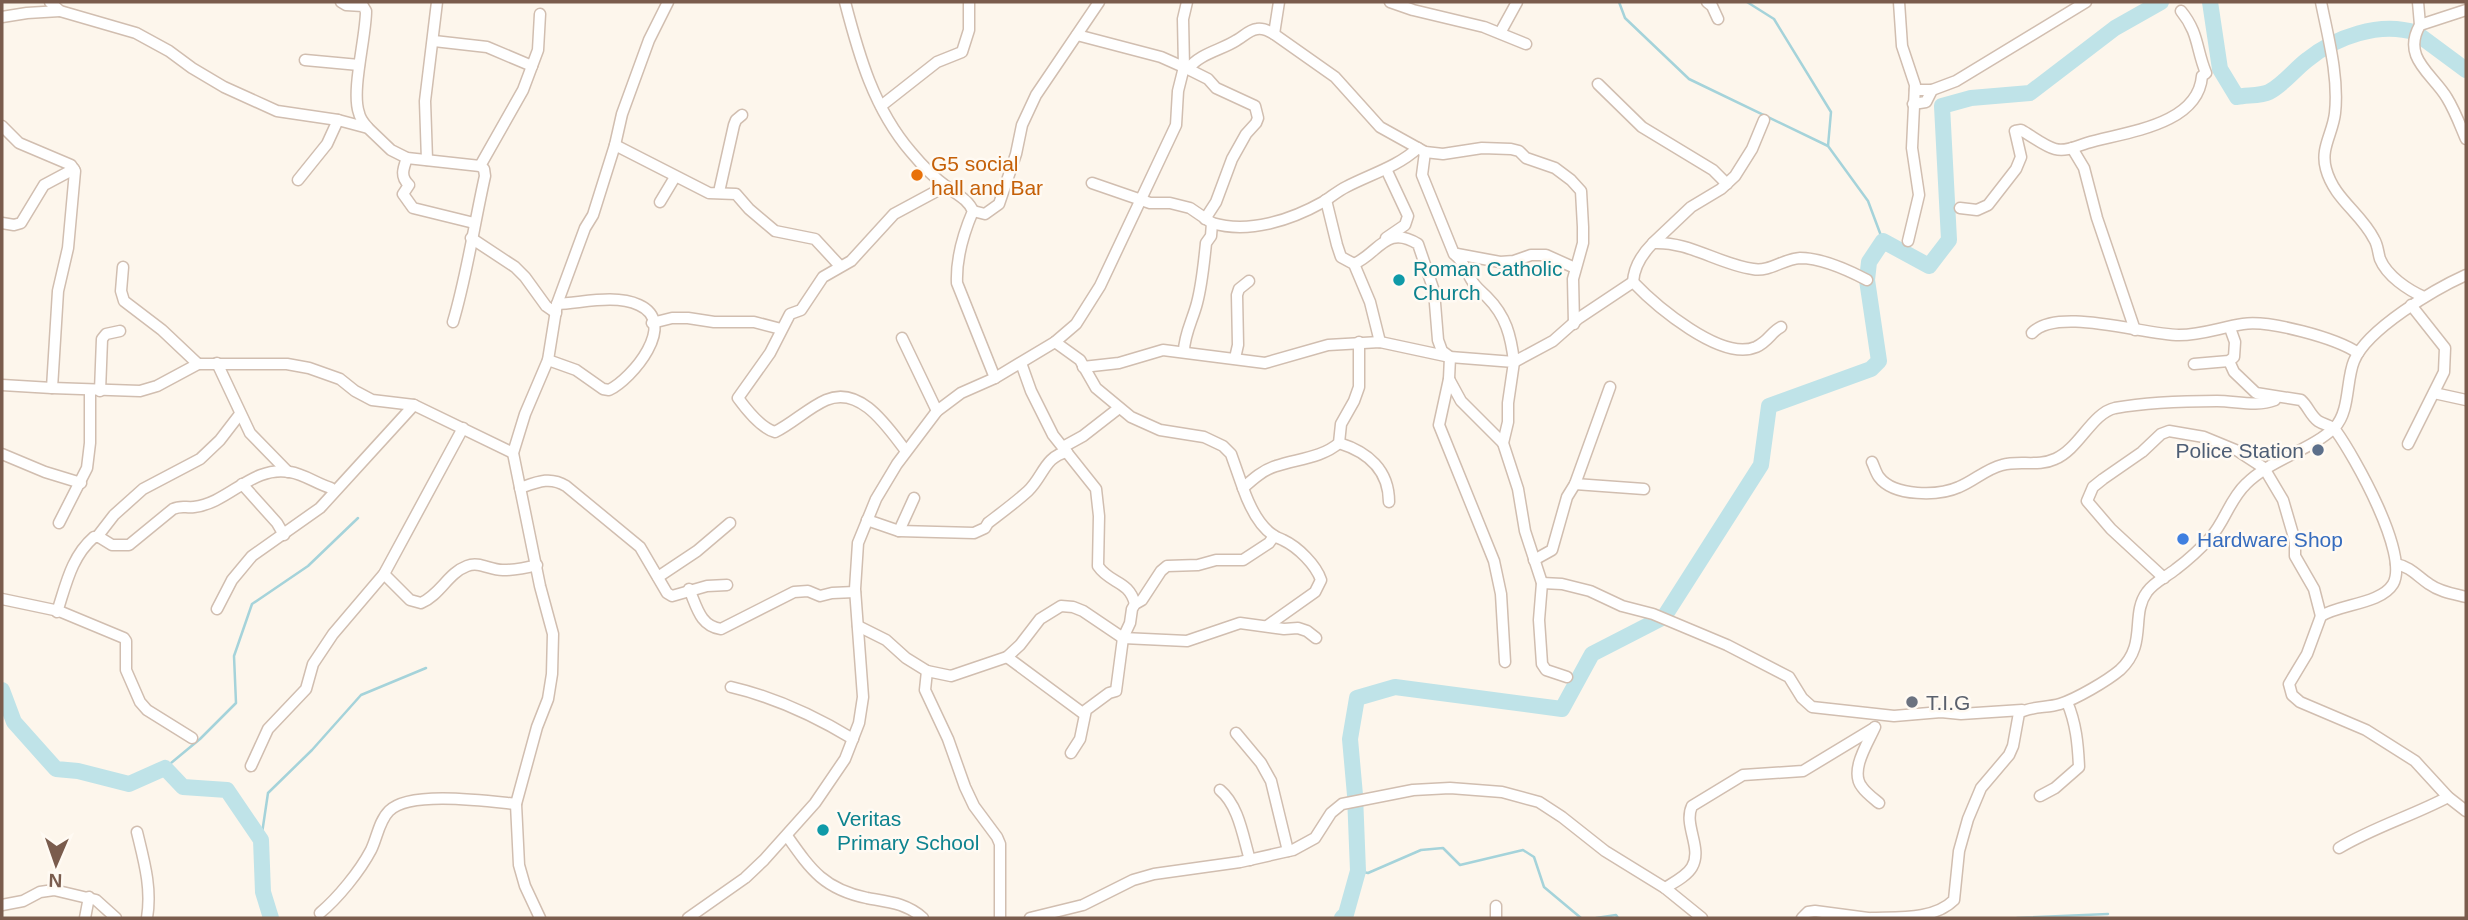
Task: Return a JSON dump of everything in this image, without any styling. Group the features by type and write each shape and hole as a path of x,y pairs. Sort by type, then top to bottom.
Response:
{"street":[{"path":"50,2 60,11"},
{"path":"341,2 363,6 366,11 357,107 360,118 368,128 391,150 407,158 480,166 484,169 485,176 453,323"},
{"path":"427,160 425,101 438,2"},
{"path":"540,918 525,886 519,865 516,804 537,727 548,699 554,634 513,453 525,414 548,360 557,309 585,228 593,215 626,101 649,40 668,2"},
{"path":"845,2 857,51 883,113 912,153 946,187 970,204 973,211 964,236 957,282 995,378"},
{"path":"881,106 937,62 962,52 969,30 969,2"},
{"path":"973,211 985,214 999,204 1016,154 1022,125 1045,80 1098,2"},
{"path":"688,918 745,878 787,836 836,775 859,723 863,697 855,592 858,543 867,520 880,492 906,451 937,411 961,394 995,378 1055,342 1076,324 1100,286 1176,125 1178,91 1186,68 1183,19 1187,2"},
{"path":"1274,34 1279,2"},
{"path":"1390,2 1414,6 1484,27 1526,44"},
{"path":"1500,33 1517,2"},
{"path":"1707,2 1718,19"},
{"path":"1899,2 1902,46 1914,79 1912,148 1919,195 1908,241"},
{"path":"1915,90 1932,90 1962,78 2086,2"},
{"path":"2321,2 2336,100 2336,114 2324,153 2326,171 2338,195 2375,241 2386,270 2408,289 2424,297"},
{"path":"2418,2 2420,25 2415,39 2419,60 2426,74 2445,95 2466,139"},
{"path":"2420,25 2466,10"},
{"path":"2,17 60,11 136,33 224,87 277,111 338,120 368,128"},
{"path":"1960,208 1977,210 1987,205 2016,169 2021,157 2015,131 2021,130 2056,150 2072,148 2144,129 2170,117 2196,99 2201,90 2202,76 2206,73 2201,63 2201,50 2196,34 2181,11"},
{"path":"480,166 523,90 538,50 540,14"},
{"path":"1186,68 1194,61 1236,42 1248,33 1257,29 1267,30 1335,77 1381,127 1421,150 1443,154 1482,148 1511,149 1555,168 1581,191 1583,203 1583,243 1575,268 1572,292 1574,324"},
{"path":"1077,35 1142,51 1186,68 1208,79 1216,88 1255,106 1258,118 1233,159 1208,221 1211,236 1206,243 1199,294 1184,351"},
{"path":"434,41 487,47 532,66"},
{"path":"305,60 359,65"},
{"path":"1598,84 1643,127 1713,170 1727,184"},
{"path":"1913,104 1926,102 1932,90"},
{"path":"719,192 734,125 736,120 743,116"},
{"path":"298,180 327,144 338,120"},
{"path":"1083,367 1119,363 1163,349 1265,363 1328,345 1359,342 1380,342 1450,357 1514,362 1553,341 1633,282 1637,263 1653,243 1691,207 1727,184 1747,158 1764,120"},
{"path":"2,127 6,138 56,158 74,169"},
{"path":"615,145 709,193 736,194 775,231 815,239 840,266"},
{"path":"2072,148 2084,168 2097,218 2135,330"},
{"path":"1092,183 1141,200 1190,208 1208,221 1239,227 1264,224 1306,211 1344,187 1421,150"},
{"path":"1421,150 1422,176 1454,254 1463,261 1476,287 1489,299 1508,325 1514,362 1508,422 1503,443"},
{"path":"407,158 402,172 404,181 409,185 403,194 413,208 474,223"},
{"path":"2,223 21,223 44,185 74,169"},
{"path":"52,388 58,291 68,248 74,169"},
{"path":"1354,264 1408,221 1386,169"},
{"path":"660,202 675,177"},
{"path":"906,451 877,415 850,398 828,399 775,432 760,422 738,398 770,353 790,314 801,310 823,277 850,261 894,214 946,187"},
{"path":"1326,200 1341,257 1354,264 1370,302 1380,342"},
{"path":"1385,240 1406,237 1418,244 1434,291 1438,340 1442,351 1450,357"},
{"path":"471,238 515,267 546,306 557,309 608,300 629,302 646,309 652,323 653,341 647,354 609,390 603,389 576,370 548,360"},
{"path":"1653,243 1682,244 1733,265 1755,270 1768,269 1800,258 1844,267 1867,280"},
{"path":"1454,254 1500,262 1514,261 1531,255 1546,255 1575,268"},
{"path":"123,267 121,291 124,301 198,364"},
{"path":"1542,583 1575,586 1622,606 1653,614 1777,670 1789,677 1802,698 1812,707 1880,715 2022,710 2067,702 2115,674 2128,662 2137,642 2141,603 2152,587 2210,537 2242,488 2264,468 2334,427 2344,405 2358,353 2411,305 2466,275"},
{"path":"1235,358 1238,345 1237,295 1249,281"},
{"path":"1633,282 1672,318 1721,345 1753,348 1771,338 1775,330 1781,327"},
{"path":"2408,444 2444,372 2445,348 2411,305"},
{"path":"652,323 672,318 688,318 714,322 754,322 781,330"},
{"path":"2032,333 2038,326 2076,322 2094,322 2164,335 2192,335 2241,324 2266,323 2326,339 2358,353"},
{"path":"2229,361 2236,351 2230,328"},
{"path":"59,523 87,468 102,339 106,334 121,331"},
{"path":"902,338 937,411"},
{"path":"1055,342 1080,360 1096,388 1142,423 1205,437 1223,446 1231,454 1254,512 1274,536 1285,540 1312,564 1321,580 1315,592 1267,626"},
{"path":"1243,488 1273,467 1317,455 1339,443 1341,424 1359,387 1359,342"},
{"path":"1450,357 1449,379 1438,425 1494,561 1501,594 1505,662"},
{"path":"2194,364 2229,361"},
{"path":"2229,361 2234,372 2249,388 2264,395 2301,400 2318,420 2334,427 2386,522 2396,564 2396,578 2392,586 2375,597 2320,616"},
{"path":"217,363 250,433 288,471 331,488"},
{"path":"1021,363 1042,416 1096,489 1098,566 1101,571 1126,586 1135,604 1123,638 1116,691 1100,699 1084,714 1080,739 1071,753"},
{"path":"2,386 95,391 146,390 198,364 287,364 309,368 340,379 372,400 414,405 513,453"},
{"path":"1449,379 1461,401 1503,443 1518,489 1521,514 1542,583 1539,620 1542,664 1546,670 1567,677"},
{"path":"1534,559 1552,550 1567,497 1575,484 1610,387"},
{"path":"2434,393 2466,400"},
{"path":"1872,462 1879,477 1886,483 1913,492 1934,494 1959,487 2002,465 2054,460 2073,446 2094,422 2112,409 2206,401 2267,402 2281,397"},
{"path":"217,609 239,569 252,556 320,509 414,405"},
{"path":"867,520 899,531 963,533 980,530 1031,488 1046,463 1119,408"},
{"path":"57,612 74,562 89,541 97,537 114,515 144,489 200,459 220,440 240,414"},
{"path":"251,766 268,729 302,695 313,664 333,634 384,573 463,428"},
{"path":"2164,578 2095,512 2087,501 2093,487 2161,434 2169,431 2221,443 2264,468 2283,500 2295,541 2295,556 2314,589 2320,616 2308,654 2289,684 2292,695 2300,702 2366,730 2415,761 2448,797 2466,811"},
{"path":"1339,443 1366,455 1377,465 1389,488 1389,502"},
{"path":"2,454 81,483"},
{"path":"97,537 111,545 129,545 181,505 194,507 233,492 261,474 288,471"},
{"path":"520,488 545,479 566,486 640,547 667,593 672,596 689,589 727,585"},
{"path":"242,484 277,523 284,535"},
{"path":"1575,484 1644,489"},
{"path":"899,531 914,498"},
{"path":"658,577 697,551 730,523"},
{"path":"1135,604 1142,600 1154,579 1167,566 1198,565 1216,560 1244,560 1274,536"},
{"path":"384,573 410,600 421,603 432,599 453,575 466,566 477,564 503,571 537,565"},
{"path":"2396,564 2406,566 2430,585 2444,592 2466,597"},
{"path":"689,589 704,622 711,628 721,629 794,592 808,591 820,596 855,592"},
{"path":"2,599 76,617 124,638 126,670 140,702 192,738"},
{"path":"858,626 886,640 906,658 927,671 951,676 1007,657 1040,619 1061,606 1083,611 1123,638 1187,641 1240,623 1298,628 1316,638"},
{"path":"1007,657 1084,714"},
{"path":"927,671 925,690 948,739 965,787 986,825 998,836 1000,918"},
{"path":"731,687 753,692 812,715 853,739"},
{"path":"2040,796 2055,788 2079,767 2076,730 2067,702"},
{"path":"1802,918 1808,912 1815,911 1870,918 1918,915 1941,910 1954,900 1959,851 1968,820 1981,788 2009,755 2017,719 2022,710"},
{"path":"1878,803 1858,780 1860,761 1880,715"},
{"path":"1665,888 1691,870 1694,861 1694,841 1688,815 1692,806 1743,775 1803,771 1874,729"},
{"path":"1236,733 1261,763 1271,781 1288,851"},
{"path":"1030,918 1083,905 1133,880 1154,874 1250,860 1306,845 1315,838 1331,813 1342,804 1413,790 1463,788 1525,797 1551,809 1605,851 1665,888 1702,918"},
{"path":"1220,790 1229,797 1236,812 1250,860"},
{"path":"2339,848 2366,833 2448,797"},
{"path":"320,913 334,901 356,872 370,852 389,810 398,804 421,799 456,799 516,804"},
{"path":"136,832 149,883 147,918"},
{"path":"787,836 814,873 824,881 865,897 904,905 923,918"},
{"path":"2,905 23,901 47,890 89,897 103,905 116,918"},
{"path":"85,918 89,897"}],"waterway":[{"path":"1619,2 1625,18 1689,79 1828,146 1868,201 1883,241"},
{"path":"1747,2 1774,19 1831,112 1828,146"},
{"path":"1342,918 1346,914 1358,871 1350,739 1357,698 1395,687 1562,709 1592,654 1664,617 1761,465 1769,406 1871,369 1879,361 1867,280 1869,262 1883,241 1929,266 1949,240 1942,106 1971,98 2030,93 2115,28 2161,2"},
{"path":"2210,2 2220,69 2237,97 2269,92 2331,44 2373,30 2416,33 2466,70"},
{"path":"165,768 200,739 236,703 234,656 252,604 308,566 358,518"},
{"path":"261,840 268,793 312,750 361,695 426,668"},
{"path":"2,690 14,722 56,769 78,771 129,784 165,768 183,787 227,790 261,840 263,892 271,918"},
{"path":"1358,871 1368,873 1421,850 1443,848 1460,865 1523,850 1534,857 1544,887 1581,918"},
{"path":"2017,918 2108,914"},
{"path":"1596,918 1616,915 1618,918"}],"place":[{"name":"G5 social hall and Bar","path":"917,175"},
{"name":"Roman Catholic Church","path":"1399,280"},
{"name":"Police Station","path":"2318,450"},
{"name":"Hardware Shop","path":"2183,539"},
{"name":"T.I.G","path":"1912,702"},
{"name":"Veritas Primary School","path":"823,830"}]}
